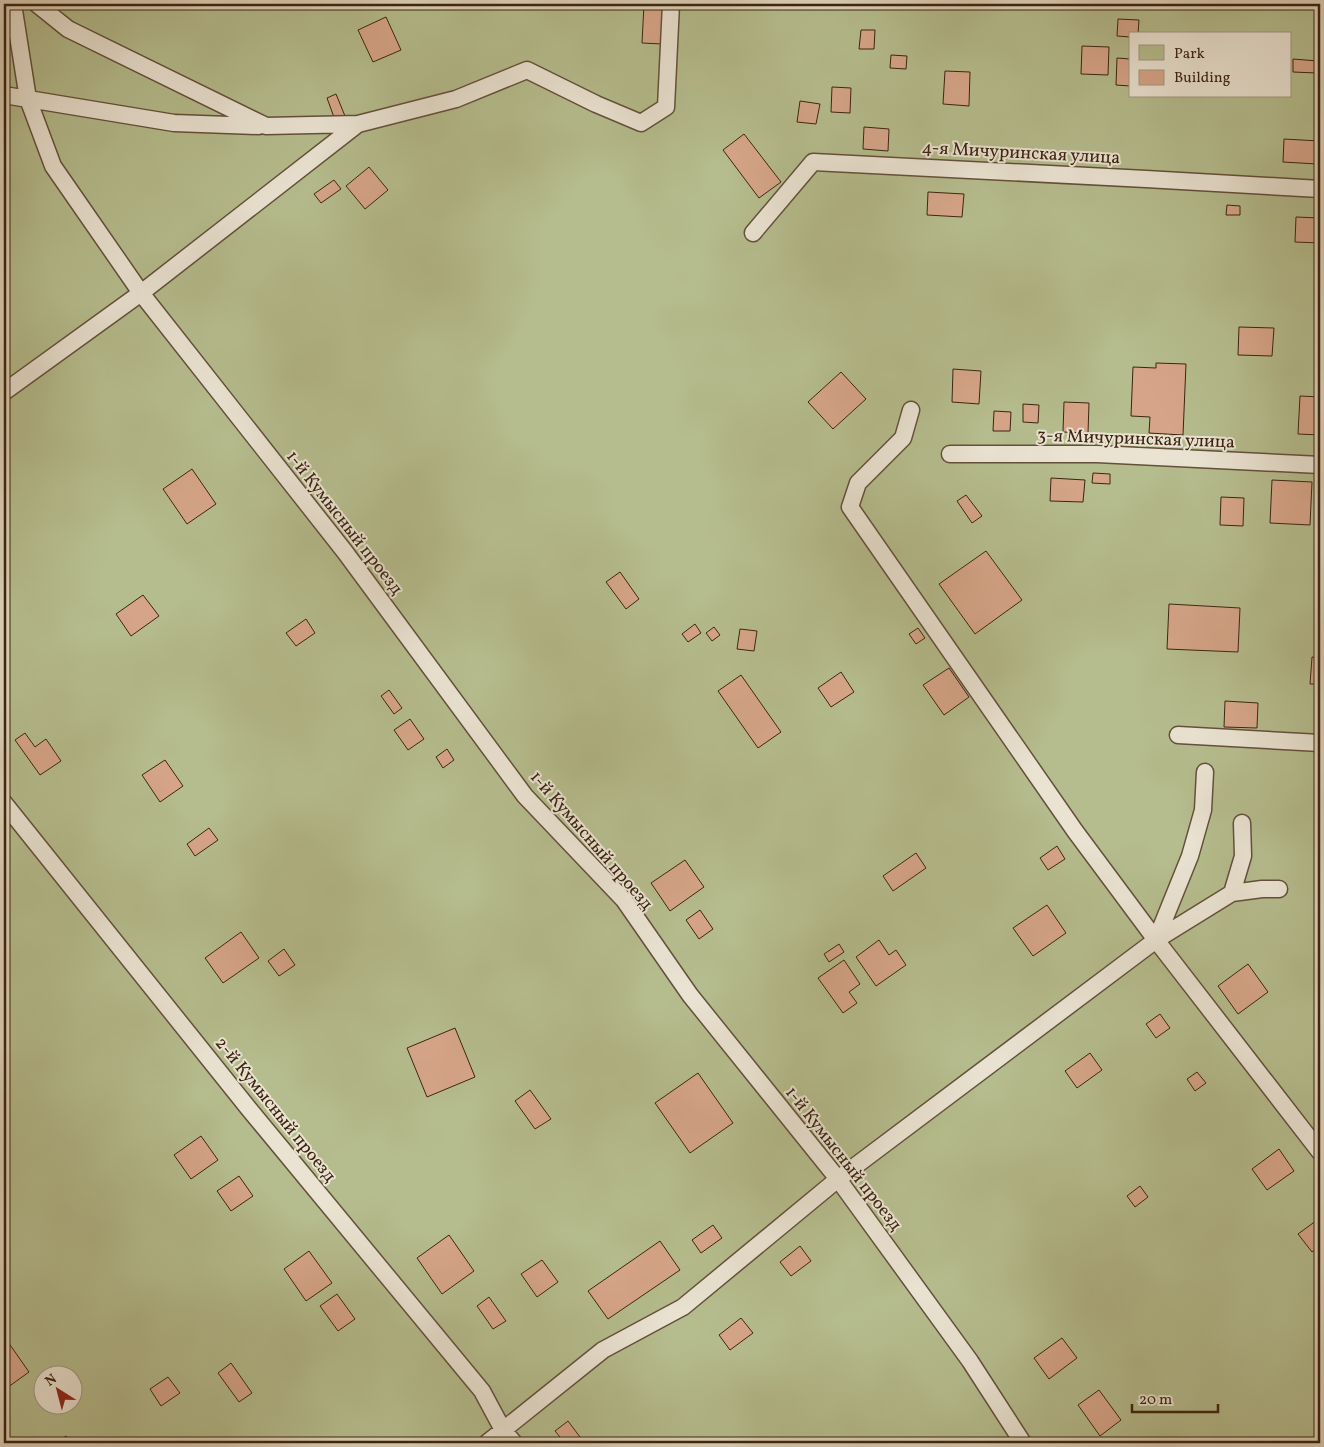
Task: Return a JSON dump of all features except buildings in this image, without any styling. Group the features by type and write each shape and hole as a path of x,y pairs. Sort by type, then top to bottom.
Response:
{"lane":[{"name":"1-й Кумысный проезд","path":"13,4 28,99 53,166 140,293 345,552 525,796 624,900 690,995 838,1179 970,1361 1023,1443"},
{"path":"37,4 68,29 266,126"},
{"path":"4,95 174,123 266,126 358,124 456,99 526,70 596,104 641,123 666,107 671,4"},
{"path":"4,392 140,293 358,124"},
{"name":"4-я Мичуринская улица","path":"753,233 813,162 1146,178 1320,189"},
{"path":"911,410 903,438 858,483 850,507 1070,823 1156,940 1320,1152"},
{"name":"3-я Мичуринская улица","path":"950,454 1097,454 1320,465"},
{"path":"1178,735 1320,743"},
{"path":"1156,940 1190,856 1203,810 1205,772"},
{"name":"2-й Кумысный проезд","path":"4,803 249,1109 482,1391 503,1430 514,1443"},
{"path":"1232,894 1243,856 1242,823"},
{"path":"488,1443 602,1350 683,1307 838,1179 1156,940 1232,894 1262,889 1279,889"}],"green space":[{"path":"4,4 1320,4 1320,1443 4,1443"}]}
